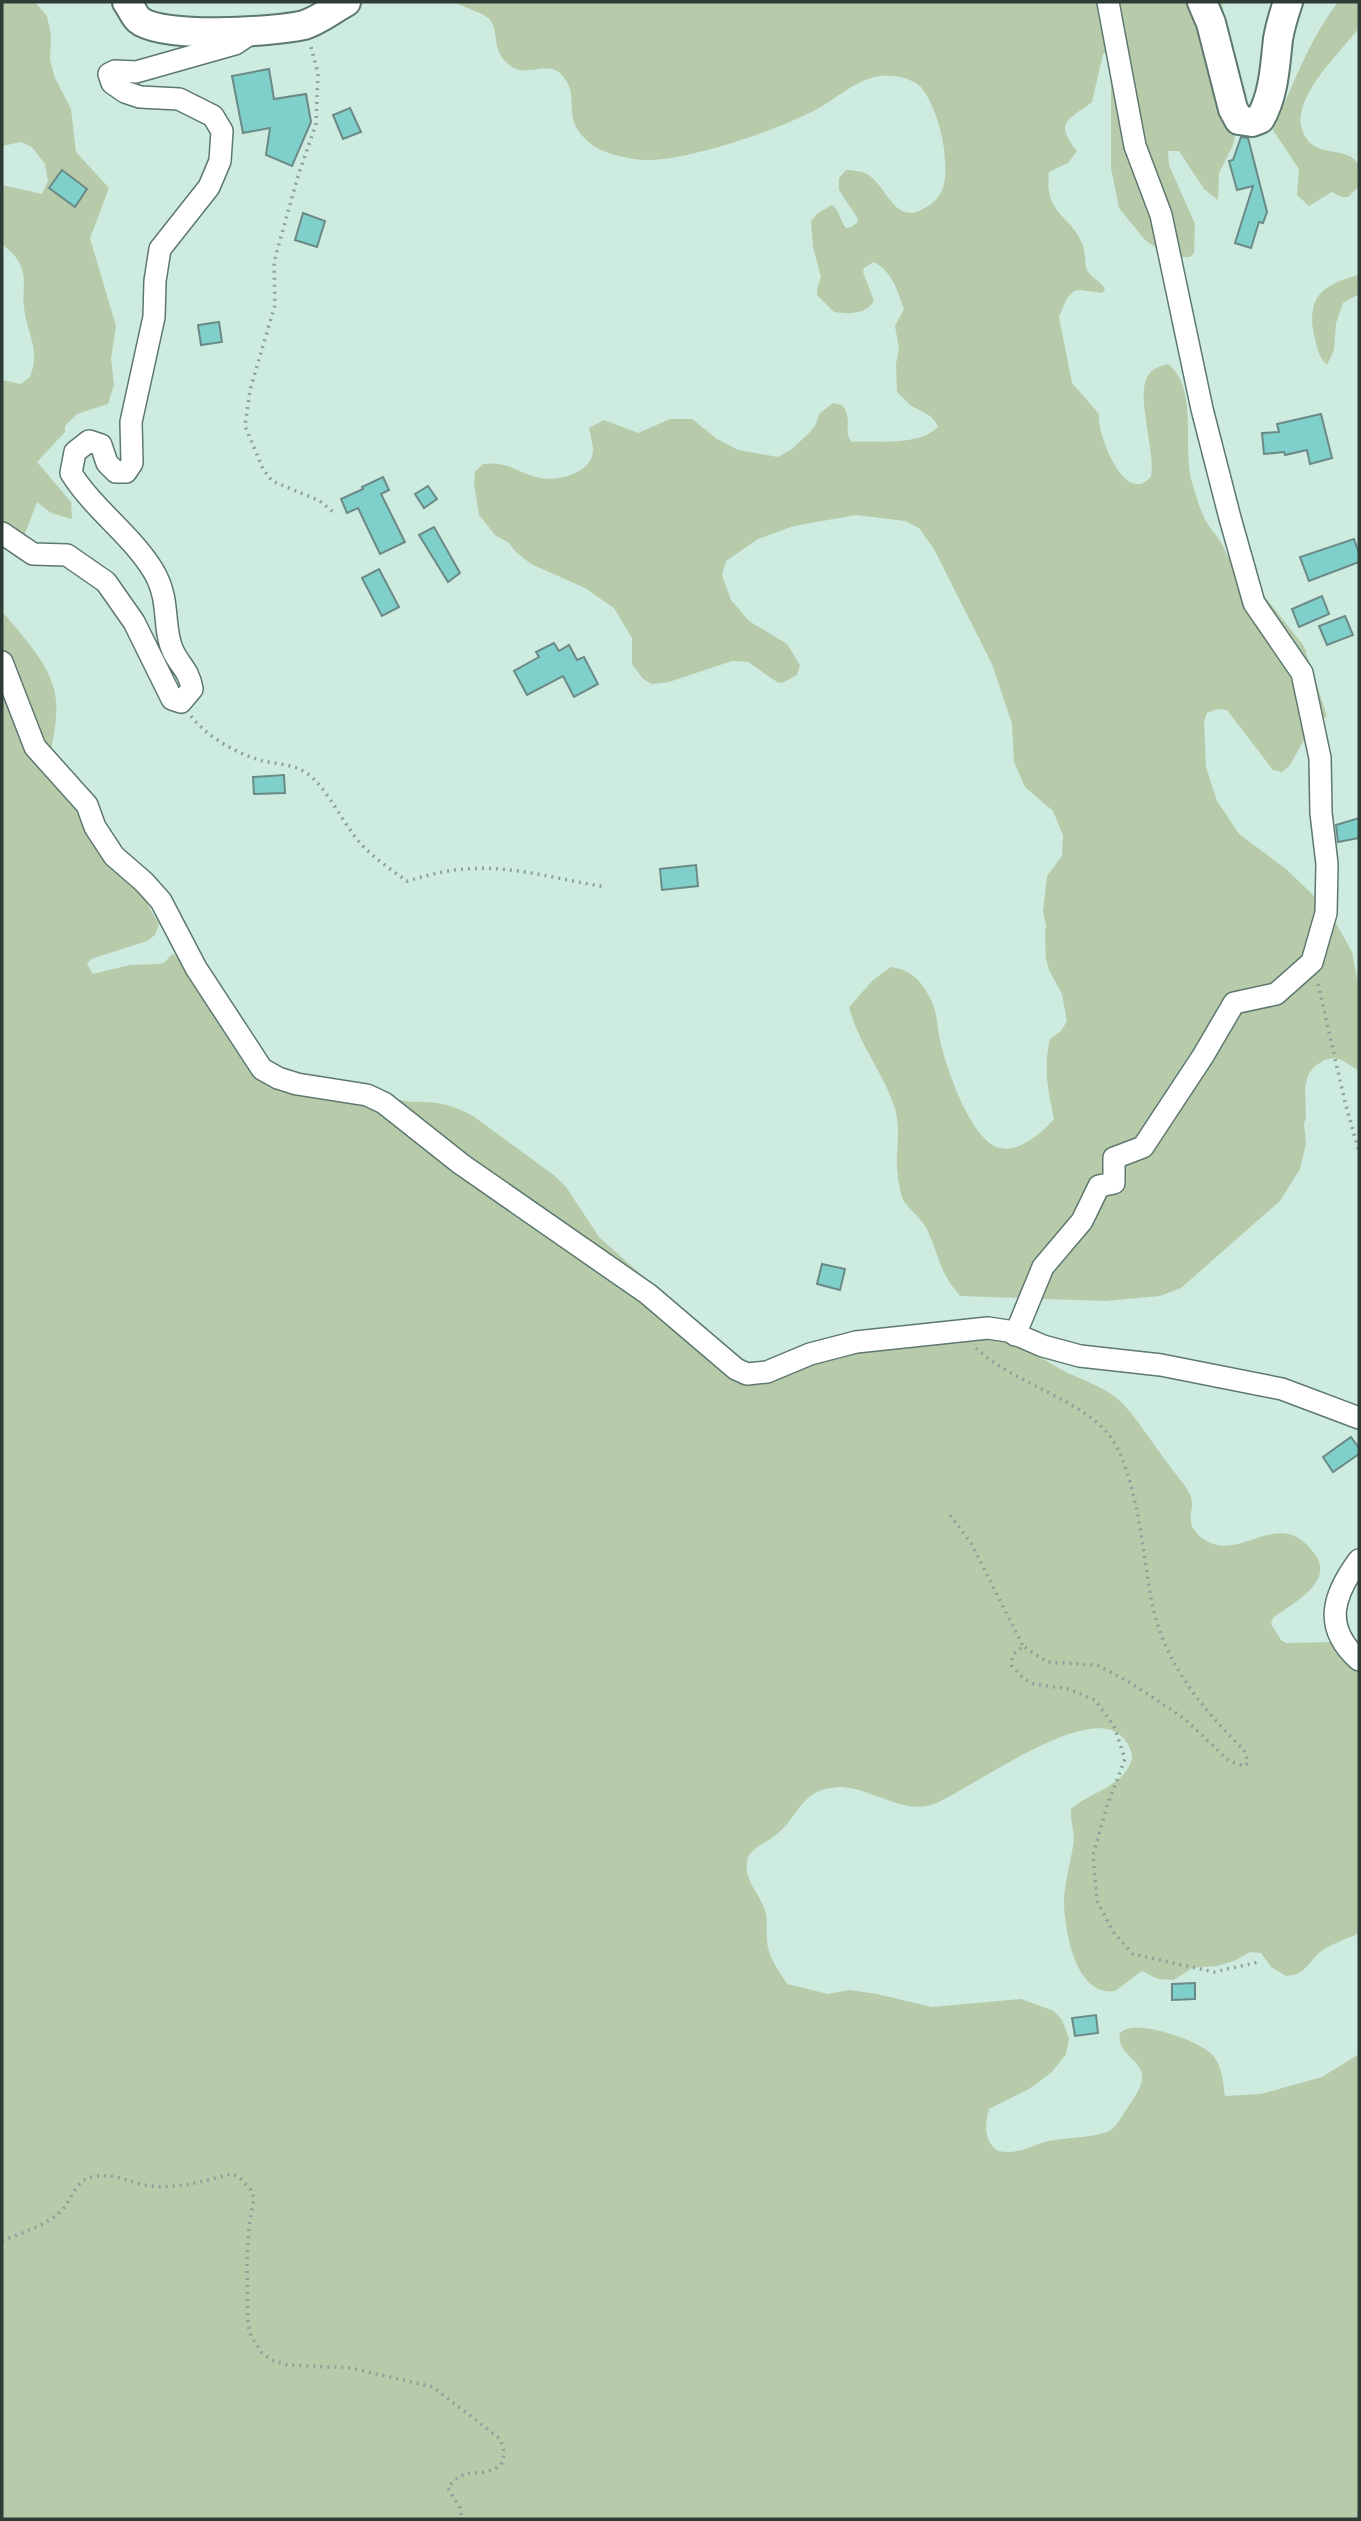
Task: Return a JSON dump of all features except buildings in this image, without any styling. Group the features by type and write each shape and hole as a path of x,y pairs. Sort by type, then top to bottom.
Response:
{"main road":[{"path":"127,2 138,20 151,27 177,31 228,32 305,24 346,2"},
{"path":"1202,2 1211,23 1233,109 1239,120 1252,122 1260,119 1265,111 1277,66 1278,37 1288,2"}],"street":[{"path":"1015,1335 1043,1267 1082,1221 1099,1186 1114,1182 1114,1158 1143,1147 1203,1056 1234,1003 1276,994 1312,962 1326,913 1321,758 1303,673 1254,603 1202,409 1161,215 1135,146 1108,2"},
{"path":"2,533 33,554 67,555 106,582 134,622 172,699 181,702 192,689 190,675 172,650 163,588 142,553 83,492 71,473 75,452 89,441 101,445 107,463 116,472 126,472 132,463 131,422 152,328 160,249 209,187 220,161 222,131 214,116 198,107 179,99 140,97 125,92 112,83 109,74 115,71 136,72 235,44 256,29"},
{"path":"2,663 35,747 87,805 95,827 114,856 161,901 196,968 262,1069 297,1084 367,1095 384,1103 461,1164 648,1294 705,1344 743,1372 767,1372 810,1353 856,1342 988,1328 1080,1356 1161,1365 1282,1389 1359,1418"},
{"path":"1359,1560 1340,1591 1334,1617 1341,1639 1359,1660"}],"path":[{"path":"305,24 318,73 316,124 274,262 275,305 250,390 245,426 263,469 272,481 320,501 333,512"},
{"path":"181,702 201,729 241,754 304,771 321,786 361,845 407,881 440,872 510,869 606,887"},
{"path":"1312,962 1359,1153"},
{"path":"950,1514 971,1544 1023,1646 1047,1662 1097,1665 1131,1683 1185,1719 1228,1761 1244,1766 1248,1763 1244,1751 1212,1719 1181,1676 1166,1648 1152,1601 1128,1475 1113,1440 1089,1415 1016,1378 984,1356 957,1330"},
{"path":"1023,1646 1014,1654 1012,1666 1024,1679 1034,1684 1069,1689 1095,1700 1114,1726 1125,1759 1107,1806 1093,1855 1097,1901 1114,1933 1133,1954 1214,1972 1259,1962"},
{"path":"2,2241 50,2220 63,2211 75,2189 88,2177 108,2175 149,2186 180,2186 231,2174 239,2177 251,2190 254,2198 247,2260 248,2325 251,2336 262,2353 287,2365 351,2368 433,2387 499,2438 505,2455 501,2465 485,2473 464,2473 455,2477 448,2488 460,2508 462,2519"}],"green space":[{"path":"2,2 35,2 47,16 51,35 50,60 55,78 71,109 76,152 109,188 90,238 116,326 111,359 114,385 108,404 77,414 65,426 65,432 37,462 71,502 72,519 51,513 37,502 24,536 2,548 2,380 21,384 30,377 34,350 24,308 22,270 16,258 2,244 2,185 42,194 48,181 45,164 32,147 21,142 2,146"},
{"path":"454,2 1222,2 1234,72 1237,127 1233,145 1219,173 1218,200 1204,189 1179,151 1168,151 1169,165 1195,224 1194,253 1190,257 1174,257 1164,253 1145,240 1119,208 1111,168 1111,50 1103,54 1092,102 1066,123 1066,134 1077,151 1068,163 1049,172 1048,186 1054,206 1082,243 1087,270 1105,289 1102,293 1074,291 1067,298 1059,317 1072,383 1099,414 1101,432 1115,465 1122,475 1136,484 1141,484 1151,477 1152,466 1144,408 1145,383 1153,370 1168,364 1178,375 1187,403 1189,468 1200,508 1233,565 1250,578 1304,646 1327,716 1310,729 1290,765 1282,772 1273,770 1227,710 1217,709 1207,713 1204,722 1206,767 1217,801 1239,834 1286,869 1312,894 1336,923 1352,952 1359,989 1359,1071 1334,1058 1324,1060 1314,1067 1308,1075 1305,1087 1306,1143 1300,1169 1280,1201 1181,1288 1160,1296 1105,1301 960,1296 944,1272 925,1226 902,1197 897,1168 897,1116 884,1083 858,1033 849,1007 873,980 891,967 910,973 923,986 935,1009 944,1057 962,1104 980,1133 989,1143 1000,1148 1007,1149 1023,1144 1044,1130 1054,1119 1047,1079 1048,1049 1050,1039 1061,1031 1067,1021 1062,994 1046,959 1046,925 1043,912 1047,876 1062,856 1063,835 1053,811 1025,787 1014,762 1012,724 992,664 934,549 919,528 905,521 856,515 794,526 758,539 726,561 722,575 731,600 749,621 787,644 800,665 797,675 782,683 777,682 748,662 732,661 669,682 652,684 643,679 632,664 632,638 614,608 585,588 531,564 508,542 496,536 479,515 474,483 475,472 483,464 505,465 544,479 571,475 580,471 591,458 593,447 589,428 604,420 638,433 670,419 692,419 717,439 738,450 778,457 792,449 809,433 819,414 833,403 842,405 846,411 848,436 852,442 908,440 919,438 938,427 929,416 910,405 897,392 896,364 899,349 895,326 904,309 890,276 874,262 864,268 863,272 874,301 861,311 834,312 817,295 821,277 813,247 811,221 818,213 832,205 846,228 857,223 858,219 839,190 839,178 846,170 867,174 875,180 893,204 907,213 917,212 935,201 945,181 945,157 938,123 926,94 921,87 908,79 880,76 856,85 803,116 738,141 671,158 647,160 617,156 601,150 581,135 573,119 569,86 562,75 551,69 518,70 512,67 500,54 494,28 487,17"},
{"path":"1338,2 1359,2 1359,28 1315,82 1304,103 1301,122 1307,139 1313,145 1353,158 1359,166 1359,186 1348,197 1332,192 1309,206 1297,195 1299,169 1273,130 1310,48"},
{"path":"1359,275 1359,294 1343,303 1336,323 1334,350 1327,365 1320,355 1314,335 1312,322 1315,301 1327,288"},
{"path":"2,611 39,657 54,689 56,716 49,761 78,804 91,839 144,899 159,924 155,935 147,941 91,959 87,964 93,974 130,965 160,964 172,954 177,955 266,1078 412,1102 436,1103 451,1106 473,1116 566,1187 599,1237 685,1314 721,1369 965,1338 989,1337 1009,1342 1105,1390 1125,1406 1188,1491 1192,1500 1192,1526 1202,1538 1217,1545 1231,1545 1274,1534 1288,1534 1302,1541 1316,1556 1320,1566 1315,1584 1273,1618 1271,1624 1286,1643 1334,1642 1359,1659 1359,1933 1322,1951 1305,1969 1286,1976 1271,1967 1261,1953 1250,1952 1217,1966 1192,1968 1174,1980 1158,1979 1142,1971 1115,1991 1102,1990 1091,1984 1075,1960 1064,1904 1074,1842 1071,1809 1121,1777 1132,1759 1128,1744 1121,1736 1104,1729 1082,1730 1056,1739 951,1796 923,1807 900,1804 842,1787 819,1791 807,1799 782,1830 752,1852 747,1868 765,1910 769,1953 787,1984 828,1994 850,1990 877,1994 932,2007 1021,1999 1054,2011 1062,2020 1069,2038 1066,2054 1052,2072 1029,2089 989,2109 986,2132 998,2151 1019,2151 1049,2141 1092,2136 1112,2129 1136,2094 1142,2079 1139,2067 1120,2040 1120,2033 1127,2029 1164,2032 1208,2051 1219,2066 1225,2096 1261,2094 1322,2077 1359,2054 1359,2519 2,2519"}]}
